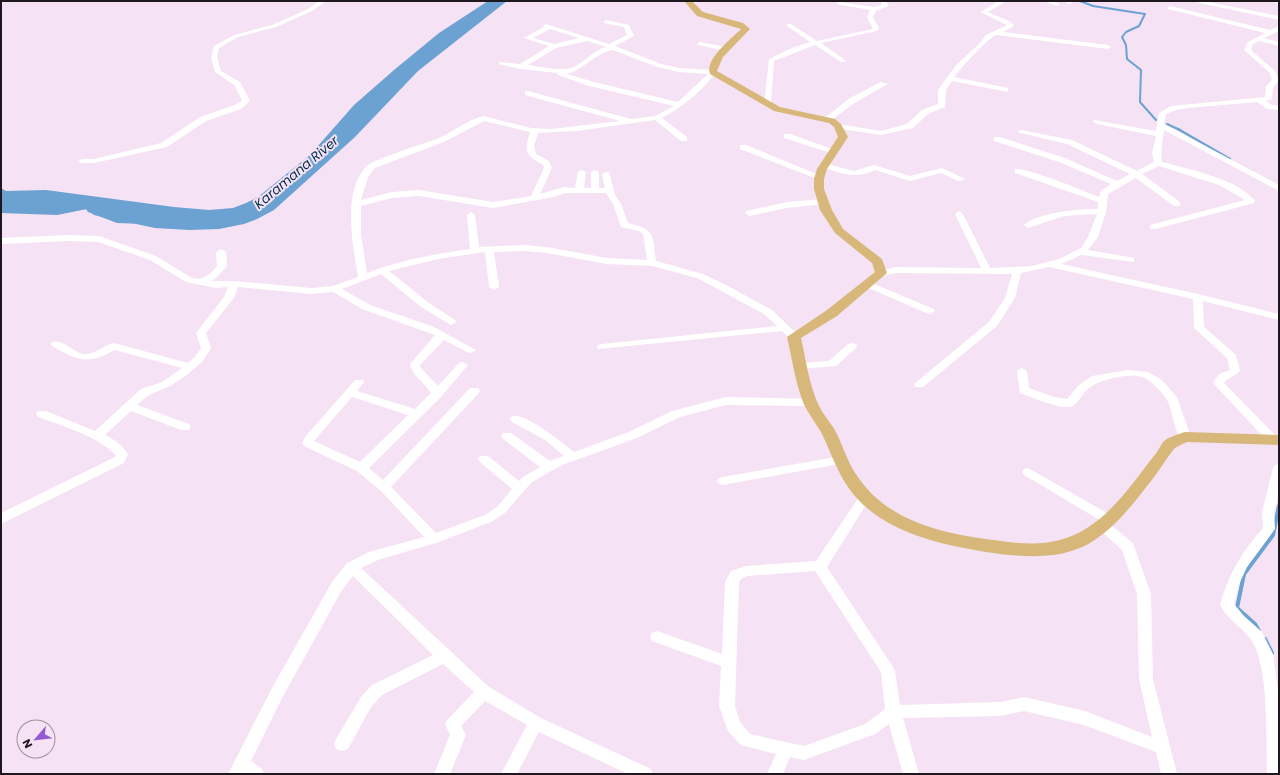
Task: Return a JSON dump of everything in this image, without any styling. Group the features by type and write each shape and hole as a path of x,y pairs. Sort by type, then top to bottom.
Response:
{"main road":[{"path":"688,1 700,14 745,28 714,64 712,72 747,90 767,104 833,122 844,137 822,171 819,189 823,202 839,231 878,262 881,273 832,313 790,332 801,366 810,402 830,434 841,460 854,484 864,497 881,510 910,527 944,538 1025,551 1051,549 1082,540 1107,523 1165,452 1169,445 1185,436 1276,440"}],"street":[{"path":"82,161 94,161 164,145 203,119 238,107 246,101 238,84 218,72 214,58 216,47 236,36 274,26 310,10 323,1"},
{"path":"839,4 875,9 886,6 883,1"},
{"path":"884,84 853,100 833,122 881,133 910,126 925,112 943,104 941,94 942,90 959,65 980,46 988,36 1010,27 1011,24 983,11 1003,1"},
{"path":"1046,1 1057,4"},
{"path":"1194,1 1279,18"},
{"path":"1170,8 1275,30"},
{"path":"767,104 770,61 779,55 816,44 875,30 876,28 870,17 875,9"},
{"path":"501,64 567,72 576,70 599,50 611,47 631,36 627,26 606,22"},
{"path":"789,25 843,61"},
{"path":"554,46 527,38 548,26 664,67 679,70 712,72"},
{"path":"1268,99 1270,86 1276,80 1273,72 1247,50 1250,43 1275,30"},
{"path":"995,33 1108,47"},
{"path":"520,67 554,46 587,39"},
{"path":"1260,39 1279,44"},
{"path":"700,44 726,49"},
{"path":"363,277 355,223 361,185 368,169 372,166 442,140 483,118 535,130 577,129 657,118 678,105 706,81 712,72"},
{"path":"560,74 592,84 678,105"},
{"path":"950,78 1005,90"},
{"path":"528,93 632,122"},
{"path":"1158,163 1156,153 1161,130 1160,118 1163,113 1174,108 1279,97"},
{"path":"1258,100 1270,107 1279,108"},
{"path":"657,118 684,139"},
{"path":"1097,122 1161,130 1279,188"},
{"path":"535,130 530,143 530,149 534,157 547,164 548,168 535,196"},
{"path":"1021,132 1069,142 1135,173 1177,204"},
{"path":"787,136 834,151"},
{"path":"997,139 1062,160 1117,184"},
{"path":"743,147 822,171 854,174 862,173 874,167 910,179 942,170 961,179"},
{"path":"881,273 896,270 1033,270 1075,256 1081,252 1093,237 1102,212 1104,193 1135,173 1143,171 1158,163 1207,178 1240,191 1251,201 1153,227"},
{"path":"1018,171 1047,180 1102,201"},
{"path":"579,190 582,172"},
{"path":"594,172 595,190"},
{"path":"606,174 610,191 624,225 642,229 647,233 652,263"},
{"path":"357,204 392,195 419,193 493,205 554,194 564,190 610,191"},
{"path":"749,213 787,205 823,202"},
{"path":"1028,225 1060,213 1078,210 1102,212"},
{"path":"959,214 988,271"},
{"path":"471,215 475,251"},
{"path":"1,241 69,238 100,239 153,258 184,277 202,282 216,285 234,284 311,291 335,289 382,270 406,263 475,251 524,248 547,250 607,261 652,263 700,276 768,312 790,332"},
{"path":"489,249 494,288"},
{"path":"202,282 218,272 222,266 221,252"},
{"path":"1081,252 1131,260"},
{"path":"1049,265 1198,297 1279,317"},
{"path":"382,270 425,305 451,322"},
{"path":"919,385 993,324 1010,298 1017,271"},
{"path":"97,436 145,392 166,384 183,373 199,359 206,348 201,333 228,298 234,284"},
{"path":"867,284 930,311"},
{"path":"335,289 354,301 432,330 471,350"},
{"path":"1198,297 1199,328 1232,357 1235,370 1233,373 1222,376 1218,384 1276,440"},
{"path":"602,346 790,332"},
{"path":"437,394 431,383 416,369 415,364 440,338 440,334"},
{"path":"56,344 78,357 95,357 114,346 189,367"},
{"path":"801,366 832,364 852,346"},
{"path":"361,468 437,394 463,365"},
{"path":"1022,371 1024,390 1052,400 1070,403 1083,387 1096,378 1129,373 1144,374 1158,382 1173,400 1176,413 1185,436"},
{"path":"359,382 308,441 309,444 361,468 384,487 434,539"},
{"path":"384,487 474,391"},
{"path":"350,393 417,414"},
{"path":"256,774 239,769 326,605 337,586 352,567 374,556 434,539 489,518 500,510 527,480 549,467 633,435 676,414 726,401 810,402"},
{"path":"130,407 185,427"},
{"path":"1,519 120,460 122,454 109,442 42,414"},
{"path":"516,419 549,437 573,457"},
{"path":"507,436 549,467"},
{"path":"484,459 520,489"},
{"path":"723,481 841,460"},
{"path":"1275,774 1272,687 1266,654 1257,636 1239,620 1227,605 1239,568 1248,552 1269,529 1268,512 1279,468"},
{"path":"1028,472 1107,523 1128,547 1144,594 1146,679 1169,774"},
{"path":"864,497 824,562 819,566 746,571 734,578 731,588 727,706 733,726 746,740 804,753 870,729 893,712 1001,709 1024,704 1085,718 1162,747"},
{"path":"819,566 888,671 893,712 911,774"},
{"path":"352,567 444,656 484,692 536,723 645,774"},
{"path":"657,637 728,662"},
{"path":"342,744 366,702 377,690 444,656"},
{"path":"442,774 458,735 453,724 484,692"},
{"path":"509,774 536,723"},
{"path":"775,774 786,749"}],"water":[{"path":"488,1 507,1 418,71 355,137 274,210 257,219 244,224 219,229 189,230 155,228 94,215 87,209 57,215 1,213 1,188 6,191 46,190 174,207 209,210 233,208 246,203 258,197 310,155 354,105 394,70 439,33"}],"waterway":[{"path":"1080,1 1093,6 1145,14 1139,26 1126,32 1122,37 1126,45 1127,59 1141,70 1140,102 1156,120"},
{"path":"1167,124 1179,129"},
{"path":"1179,129 1230,159"},
{"name":"Karamana River","path":"93,209 117,219 145,220"},
{"path":"1259,631 1255,624 1237,608 1244,574 1273,535 1279,506"},
{"path":"1265,639 1272,653"}]}
